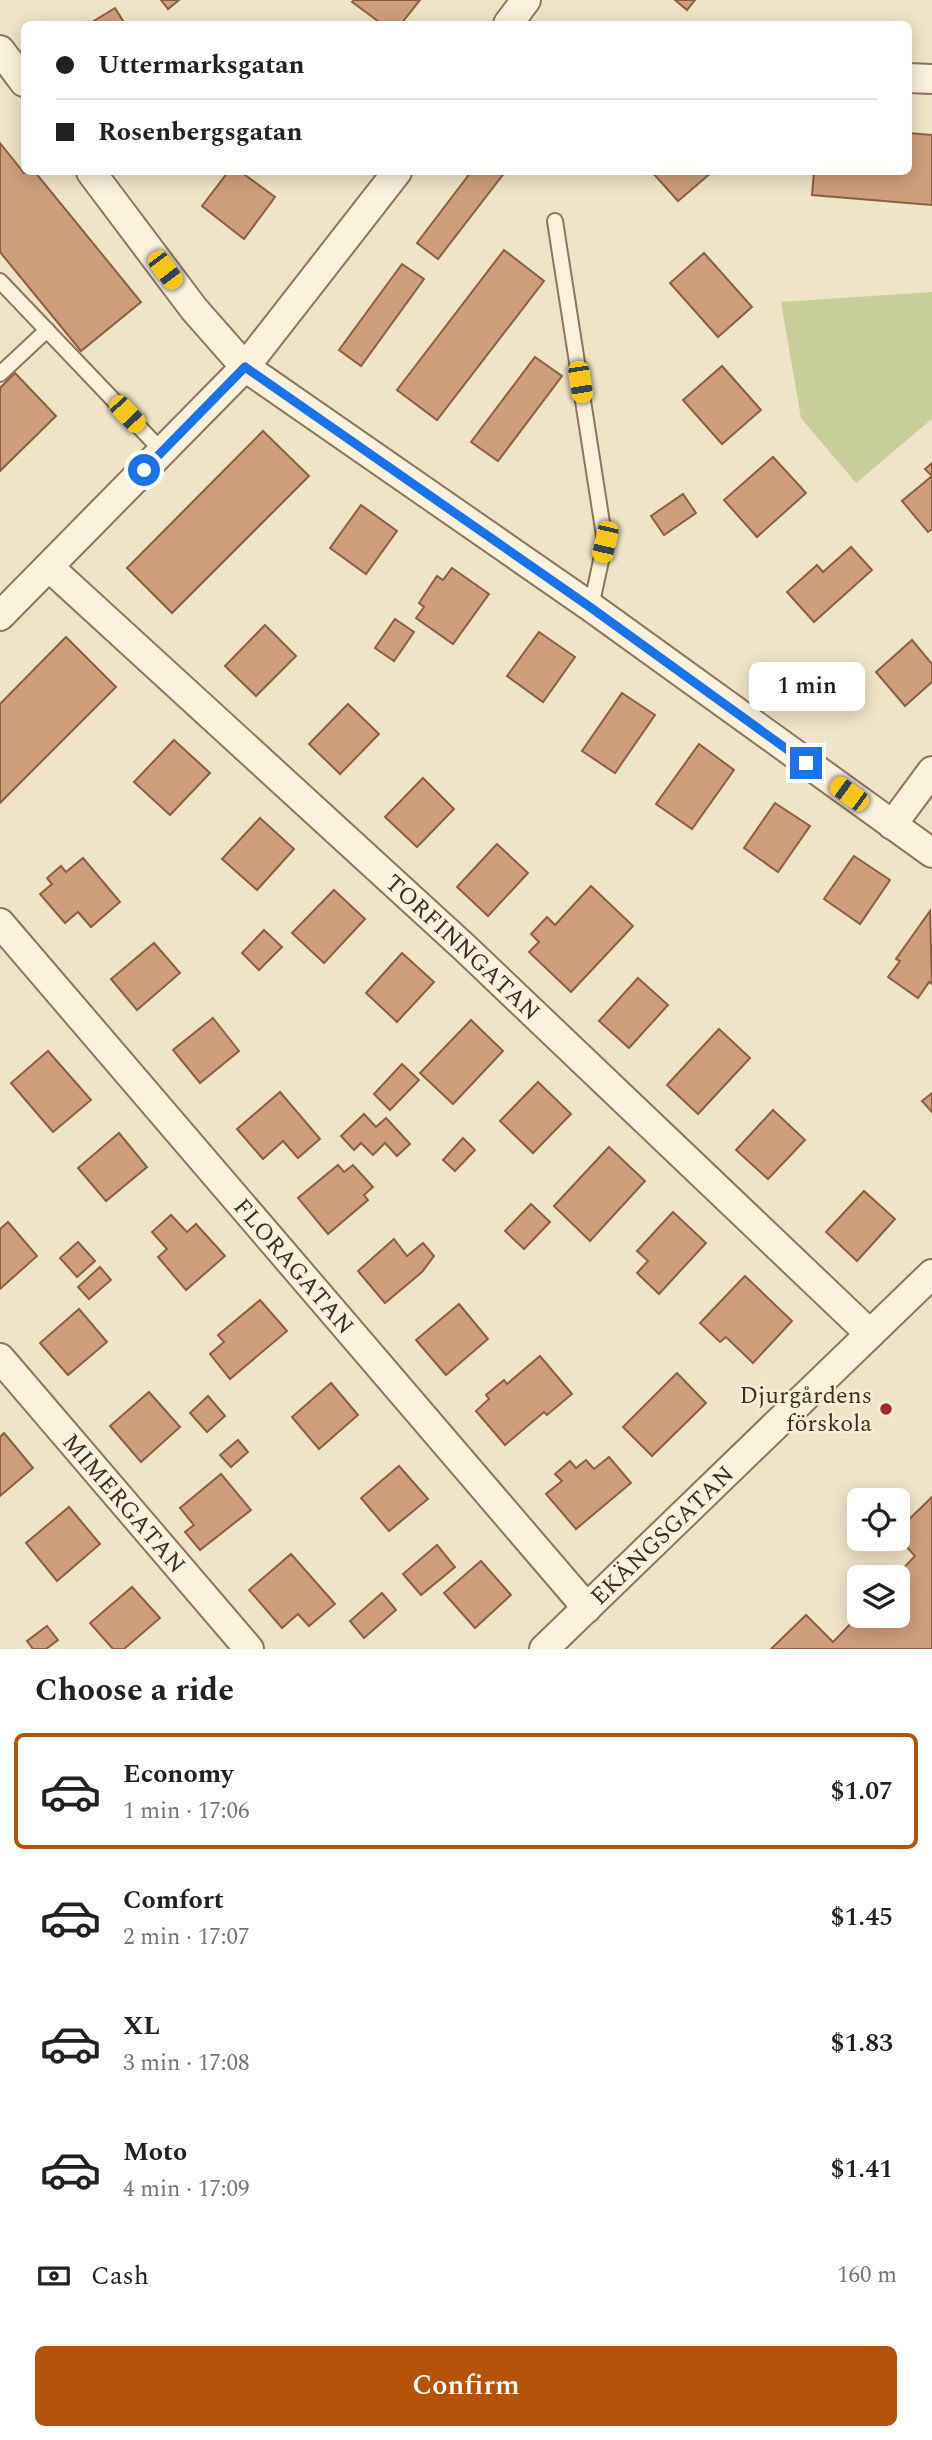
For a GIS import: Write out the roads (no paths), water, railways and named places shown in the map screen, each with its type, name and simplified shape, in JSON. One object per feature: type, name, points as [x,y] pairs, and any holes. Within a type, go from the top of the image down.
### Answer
[{"type":"street","points":[[510,21],[526,0]]},
{"type":"street","points":[[0,50],[21,78]]},
{"type":"street","points":[[912,78],[932,79]]},
{"type":"street","points":[[93,175],[194,309],[245,367],[590,607],[932,853]]},
{"type":"street","points":[[0,615],[245,367],[395,175]]},
{"type":"street","name":"TORFINNGATAN","points":[[49,567],[465,948],[870,1334]]},
{"type":"street","points":[[892,825],[932,771]]},
{"type":"street","name":"FLORAGATAN","points":[[0,923],[587,1608]]},
{"type":"street","name":"EKÄNGSGATAN","points":[[544,1649],[932,1274]]},
{"type":"street","name":"MIMERGATAN","points":[[0,1358],[249,1649]]},
{"type":"lane","points":[[555,221],[605,542],[590,607]]},
{"type":"lane","points":[[0,281],[162,451]]},
{"type":"lane","points":[[0,374],[47,330]]},
{"type":"place","name":"Djurgårdens förskola","points":[[886,1409]]}]
